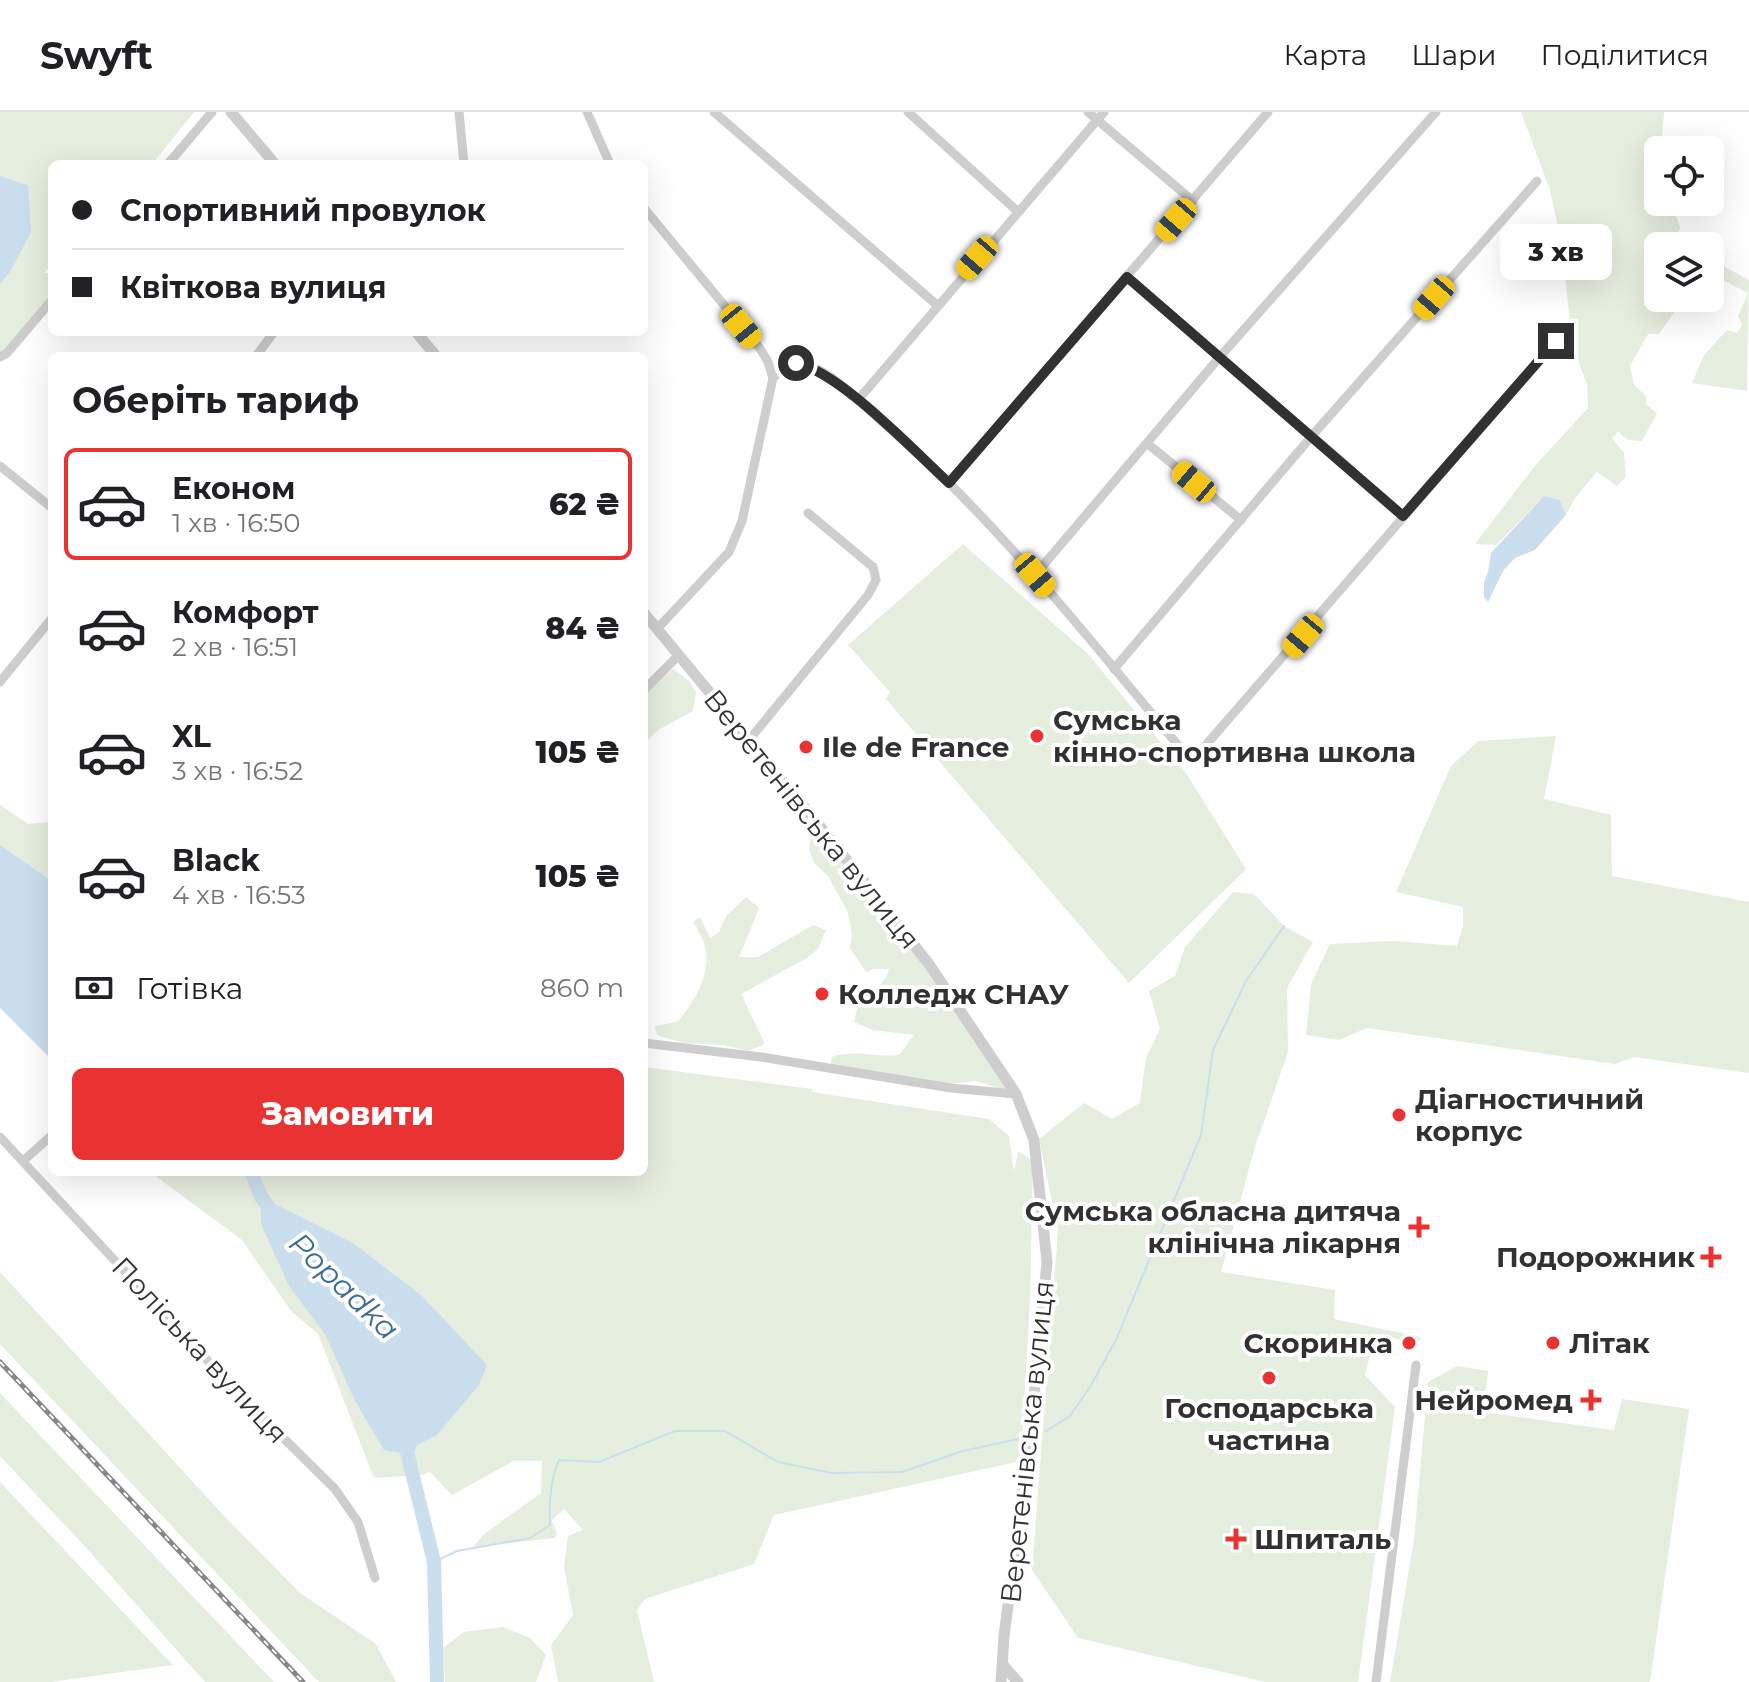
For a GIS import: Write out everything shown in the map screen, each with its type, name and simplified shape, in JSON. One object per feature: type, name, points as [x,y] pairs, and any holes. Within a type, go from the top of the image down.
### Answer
[{"type":"street","points":[[171,160],[212,112]]},
{"type":"street","points":[[231,112],[272,160]]},
{"type":"street","points":[[459,112],[464,160]]},
{"type":"street","points":[[587,112],[608,160]]},
{"type":"street","points":[[714,112],[937,305]]},
{"type":"street","points":[[908,112],[1017,211]]},
{"type":"street","points":[[1088,112],[1101,116],[1193,201]]},
{"type":"street","points":[[949,483],[1268,112]]},
{"type":"street","points":[[1035,575],[1218,359],[1436,112]]},
{"type":"street","points":[[858,400],[1101,116]]},
{"type":"street","points":[[1114,669],[1310,438],[1537,181]]},
{"type":"street","points":[[648,213],[761,350],[773,378],[742,521],[729,552],[657,629]]},
{"type":"street","points":[[1127,277],[1218,359],[1403,516]]},
{"type":"street","points":[[0,357],[7,353],[48,305]]},
{"type":"street","points":[[419,336],[433,352]]},
{"type":"street","points":[[773,378],[785,367],[796,363],[811,366],[858,400],[949,483],[1035,575],[1187,756],[1199,753],[1283,660],[1403,516],[1556,341]]},
{"type":"street","points":[[1148,444],[1241,520]]},
{"type":"street","points":[[0,466],[48,505]]},
{"type":"street","points":[[749,740],[868,595],[876,580],[873,567],[808,513]]},
{"type":"street","name":"Веретенівська вулиця","points":[[648,618],[929,964],[1016,1094],[1034,1140],[1047,1262],[1001,1682]]},
{"type":"street","points":[[0,682],[48,623]]},
{"type":"street","points":[[648,686],[678,656]]},
{"type":"street","points":[[648,1043],[761,1057],[951,1088],[1016,1094]]},
{"type":"street","name":"Поліська вулиця","points":[[0,1137],[236,1391],[335,1489],[358,1522],[375,1578]]},
{"type":"street","points":[[23,1161],[48,1139]]},
{"type":"street","points":[[1376,1682],[1416,1365]]},
{"type":"street","points":[[1003,1665],[1018,1682]]},
{"type":"green space","points":[[0,112],[194,112],[155,160],[48,160],[48,268],[44,273],[48,273],[48,303],[0,358],[0,284],[9,274],[28,185],[0,176]]},
{"type":"green space","points":[[1521,112],[1664,112],[1662,136],[1644,136],[1644,216],[1676,216],[1680,227],[1679,232],[1644,232],[1644,312],[1674,312],[1659,334],[1648,334],[1630,366],[1634,385],[1646,396],[1646,404],[1657,413],[1642,441],[1628,440],[1618,432],[1612,438],[1624,453],[1626,477],[1617,486],[1597,472],[1575,498],[1566,515],[1560,500],[1544,496],[1496,545],[1475,544],[1534,467],[1588,408],[1587,384],[1573,347],[1561,240],[1550,190]]},
{"type":"green space","points":[[1724,267],[1749,280],[1747,391],[1692,383],[1704,355],[1727,330],[1737,333],[1742,325],[1738,316],[1748,293],[1724,281]]},
{"type":"green space","name":"Сумська кінно-спортивна школа","points":[[963,544],[1088,654],[1186,773],[1246,869],[1129,983],[886,699],[890,692],[848,645]]},
{"type":"green space","points":[[673,669],[689,681],[696,692],[693,711],[660,729],[648,740],[648,691]]},
{"type":"green space","points":[[1556,736],[1544,799],[1611,815],[1612,876],[1749,902],[1749,1073],[1634,1057],[1615,1064],[1367,1028],[1339,1040],[1306,1035],[1311,984],[1330,944],[1395,941],[1457,946],[1463,926],[1463,907],[1396,892],[1451,766],[1478,741]]},
{"type":"green space","points":[[0,805],[28,824],[48,822],[48,878],[0,845]]},
{"type":"green space","points":[[819,834],[942,986],[1011,1092],[976,1081],[950,1084],[830,1065],[832,1057],[840,1055],[899,1055],[914,1035],[873,1030],[854,1022],[861,1002],[882,982],[889,969],[866,972],[850,948],[852,934],[848,913],[828,876],[814,863],[809,849],[811,837]]},
{"type":"green space","points":[[1233,892],[1254,894],[1284,926],[1313,942],[1287,988],[1288,1052],[1255,1147],[1221,1272],[1335,1290],[1334,1319],[1421,1337],[1418,1343],[1375,1335],[1365,1375],[1395,1407],[1358,1682],[1265,1682],[1078,1638],[1032,1570],[1058,1230],[1039,1139],[1084,1103],[1112,1119],[1140,1103],[1146,1058],[1160,1029],[1149,991],[1175,976],[1185,947]]},
{"type":"green space","points":[[746,897],[759,908],[739,957],[758,957],[813,925],[826,930],[818,949],[807,958],[741,994],[765,1044],[748,1051],[724,1045],[683,1043],[657,1035],[655,1026],[677,1022],[694,999],[702,981],[706,952],[693,922],[700,917],[710,938],[719,932],[726,916]]},
{"type":"green space","points":[[648,1068],[812,1089],[812,1092],[989,1119],[1009,1136],[1014,1172],[1018,1151],[1033,1161],[1030,1301],[1021,1461],[774,1515],[754,1564],[645,1599],[637,1610],[654,1682],[558,1682],[551,1645],[573,1615],[564,1567],[568,1536],[583,1530],[564,1509],[552,1520],[557,1534],[555,1538],[473,1547],[484,1534],[541,1493],[542,1461],[513,1461],[452,1495],[430,1472],[374,1478],[318,1334],[291,1311],[242,1240],[155,1176],[648,1176]]},
{"type":"green space","points":[[0,1272],[228,1520],[300,1593],[376,1644],[396,1682],[319,1682],[0,1344]]},
{"type":"green space","points":[[1457,1366],[1488,1371],[1483,1412],[1614,1430],[1622,1399],[1689,1409],[1650,1682],[1390,1682],[1414,1540],[1428,1382]]},
{"type":"green space","points":[[0,1393],[274,1682],[205,1682],[0,1456]]},
{"type":"green space","points":[[0,1482],[173,1665],[50,1682],[0,1682]]},
{"type":"green space","points":[[503,1627],[530,1638],[546,1655],[536,1682],[445,1682],[443,1648],[464,1632]]},
{"type":"water","points":[[0,176],[28,185],[31,232],[9,274],[0,284]]},
{"type":"water","points":[[1544,496],[1560,500],[1566,515],[1535,550],[1515,558],[1503,571],[1488,602],[1484,597],[1484,582],[1491,553]]},
{"type":"water","points":[[0,845],[48,878],[48,1056],[0,1008]]},
{"type":"water","points":[[261,1197],[353,1243],[422,1296],[487,1365],[479,1385],[437,1435],[401,1453],[384,1450],[355,1401],[325,1334],[289,1286],[261,1224]]},
{"type":"waterway","points":[[1046,1431],[1070,1416],[1116,1340],[1201,1135],[1213,1050],[1246,981],[1284,926]]},
{"type":"waterway","name":"Popadka","points":[[253,1176],[261,1197],[271,1210]]},
{"type":"waterway","points":[[434,1562],[457,1551],[530,1538],[550,1525],[551,1492],[559,1460],[599,1462],[675,1431],[725,1431],[778,1462],[831,1473],[902,1472],[963,1451],[1018,1439]]},
{"type":"waterway","name":"Popadka","points":[[414,1432],[407,1452],[434,1562],[437,1682]]},
{"type":"railway","points":[[0,1362],[303,1682]]},
{"type":"place","name":"Сумська кінно-спортивна школа","points":[[1037,736]]},
{"type":"place","name":"Ile de France","points":[[806,747]]},
{"type":"place","name":"Колледж СНАУ","points":[[822,994]]},
{"type":"place","name":"Діагностичний корпус","points":[[1399,1115]]},
{"type":"place","name":"Сумська обласна дитяча клінічна лікарня","points":[[1419,1227]]},
{"type":"place","name":"Подорожник","points":[[1711,1257]]},
{"type":"place","name":"Скоринка","points":[[1409,1343]]},
{"type":"place","name":"Літак","points":[[1553,1343]]},
{"type":"place","name":"Господарська частина","points":[[1269,1378]]},
{"type":"place","name":"Нейромед","points":[[1591,1400]]},
{"type":"place","name":"Шпиталь","points":[[1236,1539]]},
{"type":"route","points":[[796,363],[811,366],[841,386],[949,483],[1127,277],[1218,359],[1403,516],[1556,341]]}]
